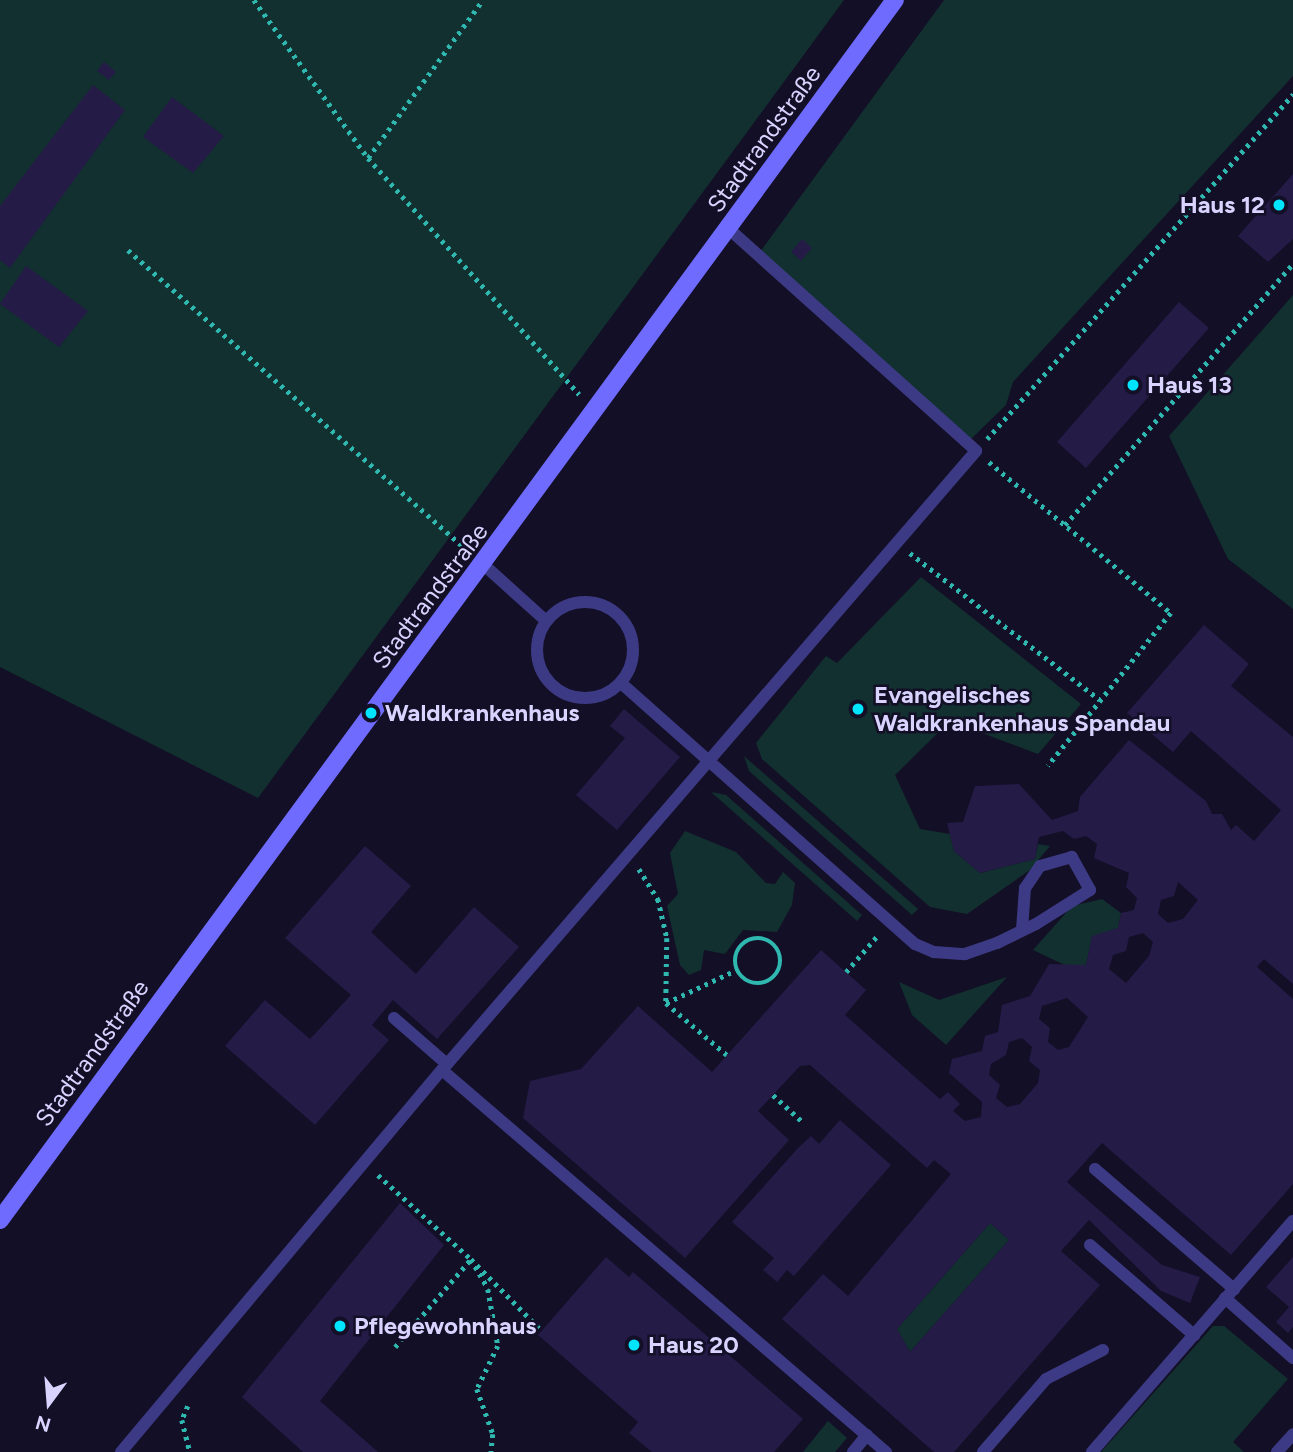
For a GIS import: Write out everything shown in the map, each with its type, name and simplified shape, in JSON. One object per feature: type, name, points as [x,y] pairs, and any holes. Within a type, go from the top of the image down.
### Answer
[{"type":"street","name":"Stadtrandstraße","points":[[0,1220],[597,412],[895,0]]},
{"type":"lane","points":[[121,1452],[363,1161],[976,451],[729,229]]},
{"type":"lane","points":[[484,565],[545,620]]},
{"type":"lane","points":[[583,601],[613,610],[625,622],[634,653],[621,683],[594,697],[563,693],[550,684],[537,656],[545,620],[583,601]]},
{"type":"lane","points":[[621,683],[711,759],[890,920],[934,952],[965,954],[1021,930],[1090,890],[1072,857],[1040,866],[1025,888],[1021,930]]},
{"type":"lane","points":[[394,1018],[445,1067],[886,1452]]},
{"type":"lane","points":[[1095,1169],[1293,1357]]},
{"type":"lane","points":[[1092,1452],[1293,1221]]},
{"type":"lane","points":[[1090,1245],[1194,1335]]},
{"type":"lane","points":[[984,1452],[1046,1379],[1103,1349]]},
{"type":"lane","points":[[1277,1452],[1293,1433]]},
{"type":"lane","points":[[853,1452],[867,1435]]},
{"type":"path","points":[[254,0],[368,158],[597,412]]},
{"type":"path","points":[[368,158],[483,0]]},
{"type":"path","points":[[1048,766],[1171,613],[976,451],[1293,94]]},
{"type":"path","points":[[128,250],[484,565]]},
{"type":"path","points":[[1065,525],[1293,264]]},
{"type":"path","points":[[897,543],[1100,700]]},
{"type":"path","points":[[629,854],[658,898],[667,938],[666,1003]]},
{"type":"path","points":[[846,972],[890,920]]},
{"type":"path","points":[[752,938],[770,941],[781,956],[778,974],[763,984],[745,981],[736,970],[738,948],[752,938]]},
{"type":"path","points":[[666,1003],[736,970]]},
{"type":"path","points":[[666,1003],[727,1055]]},
{"type":"path","points":[[773,1096],[804,1123]]},
{"type":"path","points":[[363,1161],[471,1259],[539,1328]]},
{"type":"path","points":[[395,1347],[471,1259]]},
{"type":"path","points":[[471,1259],[488,1289],[498,1346],[477,1389],[494,1434],[491,1452]]},
{"type":"path","points":[[190,1452],[182,1419],[193,1392]]},
{"type":"green space","points":[[0,0],[844,0],[258,798],[0,667]]},
{"type":"green space","points":[[944,0],[1293,0],[1293,76],[1013,382],[1006,405],[971,439],[760,252]]},
{"type":"green space","points":[[1293,295],[1293,609],[1228,559],[1169,436]]},
{"type":"green space","points":[[921,577],[1081,704],[1038,754],[950,721],[895,775],[920,829],[950,834],[954,851],[980,873],[1035,859],[1038,844],[1050,846],[1030,870],[967,914],[930,907],[762,759],[756,743],[826,656],[837,663]]},
{"type":"green space","points":[[744,756],[918,909],[912,915],[749,771]]},
{"type":"green space","points":[[711,792],[726,795],[862,915],[857,921]]},
{"type":"green space","points":[[685,831],[736,852],[766,883],[775,884],[783,872],[795,883],[792,905],[777,932],[743,930],[725,954],[704,950],[701,970],[689,975],[680,965],[667,906],[678,894],[670,853]]},
{"type":"green space","points":[[1102,899],[1121,913],[1118,928],[1092,937],[1086,965],[1073,969],[1033,950],[1072,906]]},
{"type":"green space","points":[[1007,977],[946,1045],[912,1015],[899,982],[939,1000]]},
{"type":"green space","points":[[990,1223],[1009,1240],[910,1352],[897,1329]]},
{"type":"green space","points":[[1213,1326],[1224,1326],[1288,1379],[1233,1442],[1244,1452],[1101,1452]]},
{"type":"green space","points":[[828,1421],[847,1438],[835,1452],[803,1452]]},
{"type":"building","points":[[104,62],[116,72],[109,80],[97,71]]},
{"type":"building","points":[[93,85],[125,110],[10,268],[0,260],[0,206]]},
{"type":"building","points":[[172,97],[224,136],[193,173],[143,137]]},
{"type":"building","name":"Haus 12","points":[[1293,174],[1293,239],[1268,262],[1238,236]]},
{"type":"building","points":[[802,239],[812,248],[801,261],[791,252]]},
{"type":"building","points":[[26,266],[88,311],[59,347],[0,304]]},
{"type":"building","name":"Haus 13","points":[[1179,302],[1209,328],[1086,468],[1057,442]]},
{"type":"building","points":[[1204,625],[1249,664],[1231,686],[1293,737],[1293,984],[1264,959],[1257,967],[1293,999],[1293,1184],[1231,1255],[1102,1143],[1067,1182],[1162,1265],[1200,1277],[1190,1303],[1161,1291],[1089,1220],[1061,1251],[1100,1285],[954,1452],[934,1452],[782,1319],[823,1274],[848,1296],[951,1174],[934,1160],[927,1168],[810,1065],[800,1066],[758,1111],[789,1140],[685,1258],[523,1118],[530,1081],[581,1069],[638,1006],[712,1072],[821,950],[866,990],[845,1015],[940,1099],[948,1092],[960,1104],[953,1111],[965,1121],[981,1117],[982,1102],[949,1073],[952,1059],[982,1051],[985,1036],[998,1032],[1002,1005],[1030,996],[1049,964],[1086,965],[1092,936],[1118,928],[1121,913],[1134,910],[1137,898],[1126,887],[1129,873],[1094,858],[1097,844],[1086,836],[1074,839],[1063,831],[1039,837],[1035,859],[980,873],[954,851],[947,823],[963,822],[975,786],[1019,784],[1052,820],[1078,811],[1080,797],[1129,740],[1206,801],[1212,814],[1222,814],[1231,830],[1236,825],[1254,841],[1281,810],[1191,731],[1173,752],[1127,713]],"holes":[[[1178,882],[1198,900],[1183,919],[1168,923],[1158,914],[1161,900],[1174,896]],[[1143,933],[1153,942],[1149,956],[1126,983],[1109,969],[1113,955],[1126,951],[1129,937]],[[1067,998],[1088,1017],[1069,1047],[1058,1050],[1048,1042],[1050,1028],[1039,1019],[1042,1006]],[[1022,1038],[1032,1047],[1029,1061],[1040,1070],[1038,1083],[1020,1104],[1007,1107],[996,1098],[1000,1085],[989,1075],[991,1064],[1006,1055],[1009,1042]],[[990,1223],[1009,1240],[910,1352],[897,1329]]]},
{"type":"building","points":[[624,709],[680,757],[617,830],[576,795],[625,738],[610,726]]},
{"type":"building","points":[[365,846],[411,886],[371,932],[416,974],[474,907],[519,947],[437,1039],[393,1000],[372,1025],[389,1040],[315,1125],[225,1046],[265,1000],[310,1039],[351,995],[285,938]]},
{"type":"building","points":[[840,1120],[891,1165],[794,1276],[787,1270],[777,1282],[763,1270],[774,1258],[732,1222],[798,1148],[811,1136],[819,1144]]},
{"type":"building","name":"Pflegewohnhaus","points":[[400,1203],[444,1245],[320,1401],[378,1452],[303,1452],[242,1397]]},
{"type":"building","name":"Haus 20","points":[[606,1257],[629,1277],[633,1272],[803,1419],[774,1452],[652,1452],[629,1433],[638,1422],[538,1335]]},
{"type":"building","points":[[1293,1257],[1293,1327],[1288,1333],[1276,1322],[1289,1307],[1266,1287]]},
{"type":"place","name":"Haus 12","points":[[1279,205]]},
{"type":"place","name":"Haus 13","points":[[1133,385]]},
{"type":"place","name":"Evangelisches Waldkrankenhaus Spandau","points":[[858,709]]},
{"type":"place","name":"Waldkrankenhaus","points":[[371,713]]},
{"type":"place","name":"Pflegewohnhaus","points":[[340,1326]]},
{"type":"place","name":"Haus 20","points":[[634,1345]]}]
